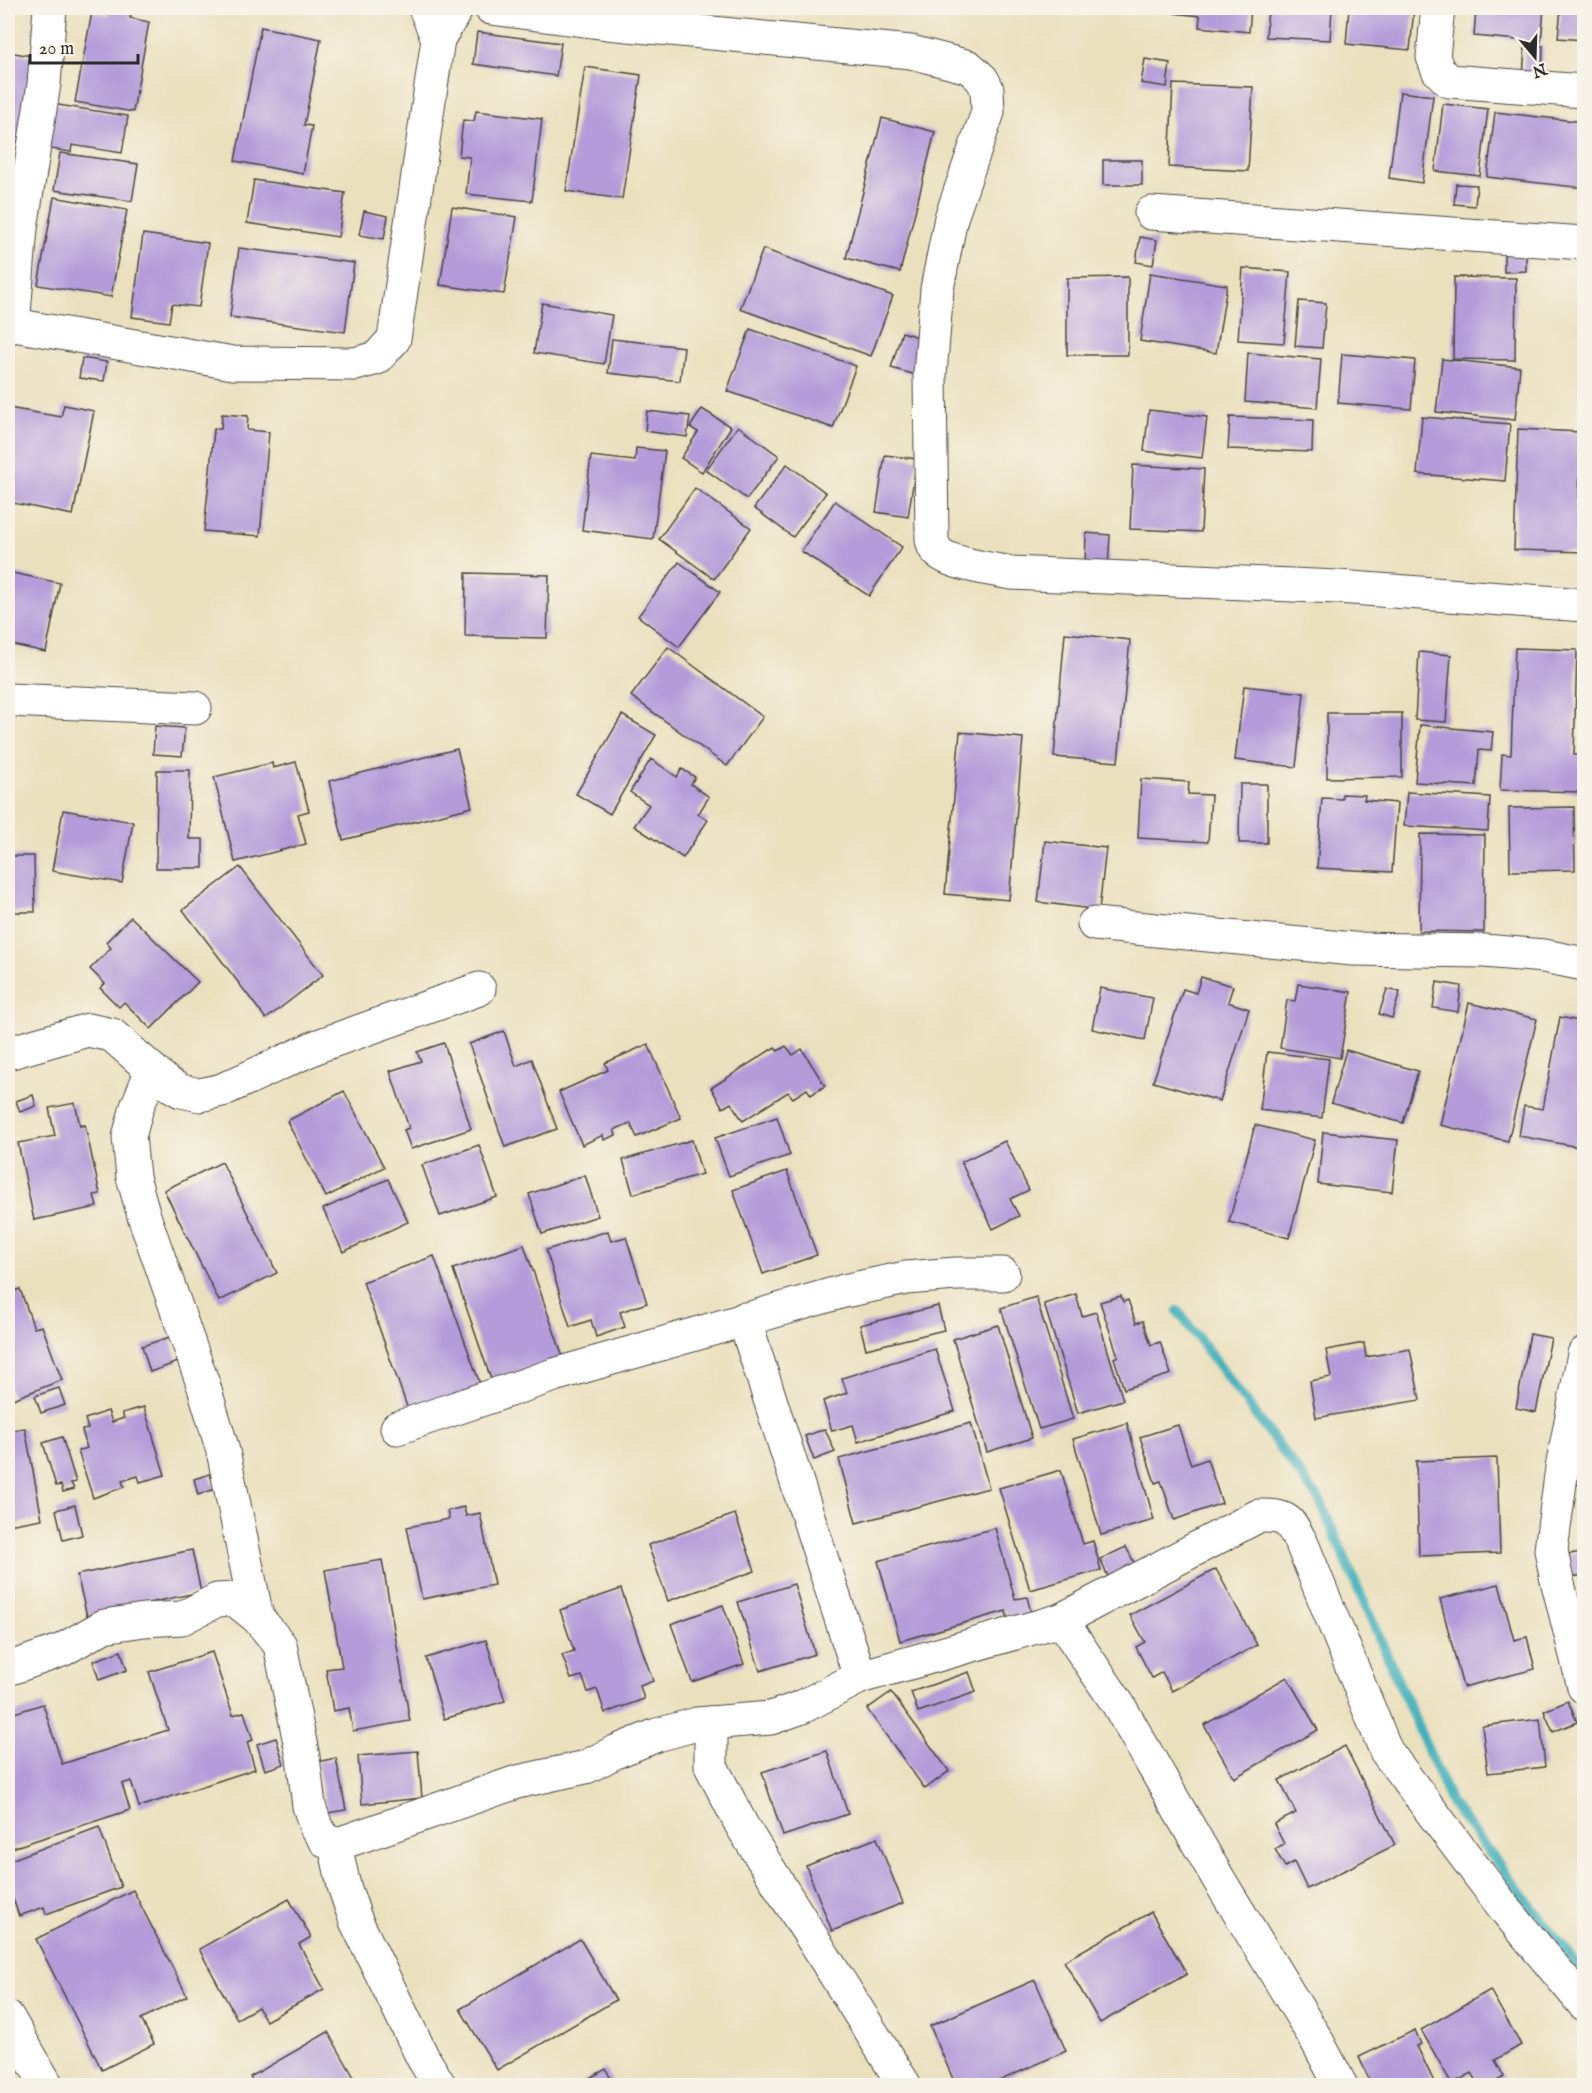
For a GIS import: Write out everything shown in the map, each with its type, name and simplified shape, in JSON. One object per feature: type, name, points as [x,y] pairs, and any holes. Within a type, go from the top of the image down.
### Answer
[{"type":"street","points":[[50,8],[44,84],[21,228],[10,325],[233,363],[355,363],[377,358],[394,339],[438,39],[457,8]]},
{"type":"street","points":[[425,8],[438,39]]},
{"type":"street","points":[[491,8],[607,23],[911,52],[969,67],[982,79],[987,89],[988,112],[951,218],[937,289],[930,374],[932,538],[934,548],[939,553],[962,563],[1011,573],[1338,587],[1584,605]]},
{"type":"street","points":[[1438,8],[1433,57],[1438,70],[1449,81],[1584,91]]},
{"type":"street","points":[[1151,213],[1584,243]]},
{"type":"street","points":[[8,700],[195,708]]},
{"type":"street","points":[[1094,924],[1353,949],[1484,951],[1544,956],[1584,964]]},
{"type":"street","points":[[8,1053],[88,1030],[112,1035],[167,1083],[182,1091],[200,1095],[222,1090],[318,1046],[479,988]]},
{"type":"street","points":[[152,1070],[137,1107],[129,1137],[133,1177],[144,1216],[224,1451],[257,1617]]},
{"type":"street","points":[[397,1428],[554,1375],[844,1291],[906,1278],[957,1274],[1003,1274]]},
{"type":"street","points":[[744,1319],[860,1677]]},
{"type":"street","points":[[1584,1354],[1562,1468],[1551,1550],[1584,1687]]},
{"type":"street","points":[[8,1669],[62,1650],[104,1626],[144,1620],[182,1618],[218,1600],[234,1599],[257,1617],[280,1645],[303,1757],[309,1806],[316,1827],[325,1840],[335,1845],[517,1782],[586,1767],[657,1735],[711,1723],[771,1718],[802,1707],[860,1677],[1060,1620],[1258,1516],[1278,1515],[1290,1523],[1302,1544],[1386,1751],[1505,1909],[1584,2004]]},
{"type":"street","points":[[1060,1620],[1118,1704],[1341,2085]]},
{"type":"street","points":[[711,1723],[711,1766],[742,1826],[905,2085]]},
{"type":"street","points":[[335,1845],[344,1886],[356,1921],[423,2058],[440,2085]]},
{"type":"street","points":[[8,2018],[47,2085]]},
{"type":"building","points":[[111,8],[132,10],[130,18],[149,22],[133,112],[75,102],[92,12],[109,15]]},
{"type":"building","points":[[1174,8],[1251,8],[1249,32],[1199,27],[1200,16],[1174,13]]},
{"type":"building","points":[[1268,8],[1332,8],[1330,40],[1266,37]]},
{"type":"building","points":[[1349,8],[1414,8],[1410,50],[1346,44]]},
{"type":"building","points":[[1476,8],[1544,8],[1541,42],[1474,36]]},
{"type":"building","points":[[1561,8],[1584,8],[1584,40],[1558,38]]},
{"type":"building","points":[[261,27],[321,39],[304,125],[312,126],[303,174],[235,161]]},
{"type":"building","points":[[477,32],[561,43],[556,76],[473,64]]},
{"type":"building","points":[[1525,45],[1543,46],[1542,77],[1523,77]]},
{"type":"building","points":[[9,52],[37,57],[22,142],[8,139]]},
{"type":"building","points":[[1145,59],[1170,63],[1167,87],[1141,83]]},
{"type":"building","points":[[585,67],[641,75],[622,199],[566,191]]},
{"type":"building","points":[[1173,84],[1253,87],[1248,171],[1169,167]]},
{"type":"building","points":[[1400,92],[1433,96],[1422,183],[1389,178]]},
{"type":"building","points":[[52,104],[128,116],[122,153],[72,145],[71,152],[45,148]]},
{"type":"building","points":[[1443,104],[1488,109],[1480,176],[1435,171]]},
{"type":"building","points":[[476,111],[542,119],[532,201],[466,194],[470,157],[459,156],[463,120],[474,121]]},
{"type":"building","points":[[1495,112],[1584,122],[1584,188],[1487,177]]},
{"type":"building","points":[[882,118],[935,132],[900,272],[846,258]]},
{"type":"building","points":[[60,153],[138,164],[132,201],[54,190]]},
{"type":"building","points":[[1103,160],[1142,160],[1142,185],[1103,185]]},
{"type":"building","points":[[254,180],[345,193],[338,237],[247,223]]},
{"type":"building","points":[[1456,184],[1477,185],[1475,206],[1454,204]]},
{"type":"building","points":[[54,197],[127,210],[111,297],[38,285]]},
{"type":"building","points":[[452,207],[517,217],[504,294],[440,285]]},
{"type":"building","points":[[364,211],[388,216],[384,239],[359,235]]},
{"type":"building","points":[[143,234],[208,243],[199,307],[172,304],[169,322],[132,317]]},
{"type":"building","points":[[1140,237],[1157,240],[1153,265],[1136,262]]},
{"type":"building","points":[[1526,245],[1526,271],[1504,272],[1504,246]]},
{"type":"building","points":[[239,248],[354,263],[345,332],[230,317]]},
{"type":"building","points":[[763,249],[893,296],[871,356],[740,309]]},
{"type":"building","points":[[1243,268],[1290,272],[1284,343],[1238,340]]},
{"type":"building","points":[[1150,273],[1227,285],[1216,353],[1140,341]]},
{"type":"building","points":[[1128,277],[1128,355],[1067,355],[1067,278]]},
{"type":"building","points":[[1454,277],[1516,278],[1515,360],[1453,359]]},
{"type":"building","points":[[1299,301],[1326,303],[1322,348],[1295,346]]},
{"type":"building","points":[[542,303],[612,315],[604,364],[534,353]]},
{"type":"building","points":[[750,329],[856,366],[833,428],[727,391]]},
{"type":"building","points":[[902,332],[927,340],[916,375],[891,368]]},
{"type":"building","points":[[612,339],[684,347],[680,381],[608,373]]},
{"type":"building","points":[[1248,353],[1321,359],[1317,408],[1245,402]]},
{"type":"building","points":[[1342,354],[1415,360],[1411,409],[1338,403]]},
{"type":"building","points":[[82,358],[107,362],[104,381],[79,378]]},
{"type":"building","points":[[1442,359],[1520,367],[1515,420],[1436,412]]},
{"type":"building","points":[[64,405],[94,411],[73,515],[8,502],[10,462],[8,461],[8,408],[61,417]]},
{"type":"building","points":[[702,409],[731,427],[702,472],[681,458],[698,432],[690,427]]},
{"type":"building","points":[[1149,410],[1207,417],[1202,458],[1144,451]]},
{"type":"building","points":[[647,411],[690,416],[687,437],[645,431]]},
{"type":"building","points":[[222,414],[248,416],[247,430],[269,432],[260,536],[204,531],[214,429],[221,429]]},
{"type":"building","points":[[1230,417],[1313,420],[1312,452],[1228,449]]},
{"type":"building","points":[[1422,417],[1510,424],[1505,481],[1417,474]]},
{"type":"building","points":[[738,426],[779,456],[747,499],[706,470]]},
{"type":"building","points":[[1518,429],[1581,432],[1578,525],[1584,526],[1584,552],[1514,550]]},
{"type":"building","points":[[636,448],[665,451],[653,539],[582,530],[591,456],[635,461]]},
{"type":"building","points":[[885,455],[917,459],[908,517],[876,512]]},
{"type":"building","points":[[787,464],[826,493],[793,537],[754,508]]},
{"type":"building","points":[[1133,465],[1204,469],[1201,532],[1130,529]]},
{"type":"building","points":[[695,488],[751,528],[714,579],[659,539]]},
{"type":"building","points":[[835,501],[902,547],[869,596],[801,551]]},
{"type":"building","points":[[1086,533],[1110,535],[1108,568],[1085,567]]},
{"type":"building","points":[[679,562],[720,592],[679,647],[638,616]]},
{"type":"building","points":[[8,572],[60,583],[46,652],[8,644]]},
{"type":"building","points":[[466,573],[549,575],[547,638],[465,636]]},
{"type":"building","points":[[1065,633],[1130,640],[1118,762],[1054,757]]},
{"type":"building","points":[[668,647],[763,717],[727,766],[631,696]]},
{"type":"building","points":[[1515,648],[1577,650],[1574,755],[1584,755],[1584,792],[1500,790],[1502,754],[1511,755]]},
{"type":"building","points":[[1419,652],[1451,655],[1446,722],[1415,720]]},
{"type":"building","points":[[1244,686],[1304,693],[1296,767],[1235,760]]},
{"type":"building","points":[[1327,713],[1402,713],[1402,777],[1327,778]]},
{"type":"building","points":[[622,715],[656,735],[610,814],[576,794]]},
{"type":"building","points":[[1420,725],[1493,732],[1491,751],[1479,750],[1476,786],[1415,782]]},
{"type":"building","points":[[155,726],[185,728],[182,756],[153,754]]},
{"type":"building","points":[[960,732],[1023,738],[1009,900],[945,894]]},
{"type":"building","points":[[457,749],[472,807],[343,840],[329,781]]},
{"type":"building","points":[[651,759],[677,777],[682,769],[695,777],[691,784],[709,797],[698,814],[708,820],[683,858],[634,826],[649,805],[630,792]]},
{"type":"building","points":[[296,762],[309,811],[298,814],[306,844],[235,862],[214,777],[272,763],[273,768]]},
{"type":"building","points":[[157,770],[190,770],[189,839],[203,839],[203,868],[156,868]]},
{"type":"building","points":[[1141,779],[1189,782],[1188,794],[1211,795],[1208,842],[1138,838]]},
{"type":"building","points":[[1240,784],[1267,784],[1267,843],[1239,843]]},
{"type":"building","points":[[1407,792],[1490,797],[1488,831],[1404,826]]},
{"type":"building","points":[[1342,794],[1365,795],[1364,800],[1397,803],[1392,872],[1317,868],[1322,798],[1342,799]]},
{"type":"building","points":[[1574,807],[1575,870],[1510,871],[1509,808]]},
{"type":"building","points":[[63,810],[133,822],[122,883],[52,871]]},
{"type":"building","points":[[1420,834],[1485,835],[1484,932],[1419,931]]},
{"type":"building","points":[[1045,841],[1106,848],[1099,910],[1038,902]]},
{"type":"building","points":[[8,856],[34,856],[35,912],[8,912]]},
{"type":"building","points":[[240,867],[323,975],[266,1019],[183,910]]},
{"type":"building","points":[[131,917],[198,982],[151,1029],[124,1002],[119,1007],[100,988],[105,984],[90,969],[111,948],[106,942]]},
{"type":"building","points":[[1201,977],[1233,986],[1228,1002],[1249,1009],[1220,1101],[1153,1082],[1183,989],[1196,993]]},
{"type":"building","points":[[1437,982],[1461,986],[1458,1012],[1433,1008]]},
{"type":"building","points":[[1298,984],[1351,992],[1340,1058],[1280,1048],[1287,1000],[1295,1001]]},
{"type":"building","points":[[1100,988],[1153,998],[1145,1040],[1092,1029]]},
{"type":"building","points":[[1387,989],[1400,992],[1392,1018],[1379,1014]]},
{"type":"building","points":[[1469,1003],[1537,1019],[1508,1141],[1440,1125]]},
{"type":"building","points":[[1560,1017],[1584,1022],[1584,1148],[1519,1136],[1524,1106],[1543,1109]]},
{"type":"building","points":[[504,1031],[516,1066],[532,1059],[557,1129],[505,1147],[469,1044]]},
{"type":"building","points":[[444,1043],[471,1129],[411,1149],[404,1130],[409,1128],[390,1071],[421,1061],[417,1052]]},
{"type":"building","points":[[648,1044],[681,1118],[637,1137],[630,1123],[614,1130],[616,1135],[604,1140],[603,1135],[582,1145],[559,1092],[608,1070],[605,1063]]},
{"type":"building","points":[[786,1046],[793,1055],[802,1049],[825,1086],[811,1095],[807,1089],[793,1098],[788,1092],[743,1121],[731,1103],[723,1108],[711,1088],[775,1047],[778,1051]]},
{"type":"building","points":[[1346,1050],[1418,1071],[1403,1123],[1331,1103]]},
{"type":"building","points":[[1267,1052],[1329,1059],[1322,1118],[1260,1110]]},
{"type":"building","points":[[344,1091],[384,1167],[326,1197],[287,1121]]},
{"type":"building","points":[[33,1095],[36,1106],[20,1112],[16,1101]]},
{"type":"building","points":[[75,1103],[80,1126],[85,1125],[100,1194],[94,1195],[97,1207],[34,1220],[18,1143],[55,1136],[49,1108]]},
{"type":"building","points":[[777,1117],[790,1155],[729,1176],[715,1138]]},
{"type":"building","points":[[1255,1125],[1315,1140],[1289,1238],[1229,1222]]},
{"type":"building","points":[[1323,1132],[1398,1140],[1392,1192],[1318,1184]]},
{"type":"building","points":[[692,1140],[702,1174],[633,1194],[623,1160]]},
{"type":"building","points":[[1005,1141],[1029,1190],[1010,1199],[1019,1216],[993,1229],[961,1162]]},
{"type":"building","points":[[479,1145],[497,1197],[440,1216],[422,1165]]},
{"type":"building","points":[[222,1162],[277,1273],[219,1301],[164,1190]]},
{"type":"building","points":[[787,1171],[817,1255],[763,1274],[733,1190]]},
{"type":"building","points":[[585,1175],[598,1216],[542,1234],[529,1194]]},
{"type":"building","points":[[388,1179],[408,1222],[343,1252],[323,1209]]},
{"type":"building","points":[[608,1231],[611,1241],[626,1237],[647,1303],[620,1312],[625,1327],[596,1337],[591,1320],[570,1327],[546,1250]]},
{"type":"building","points":[[524,1245],[564,1360],[493,1385],[453,1269]]},
{"type":"building","points":[[434,1256],[483,1392],[411,1418],[363,1282]]},
{"type":"building","points":[[20,1289],[34,1328],[42,1326],[62,1380],[13,1399],[8,1384],[8,1293]]},
{"type":"building","points":[[1076,1294],[1082,1316],[1096,1312],[1123,1400],[1078,1413],[1044,1304]]},
{"type":"building","points":[[1121,1296],[1123,1302],[1128,1300],[1136,1323],[1143,1321],[1151,1345],[1160,1342],[1171,1374],[1124,1389],[1114,1358],[1118,1356],[1100,1302]]},
{"type":"building","points":[[1036,1297],[1073,1419],[1039,1429],[1001,1308]]},
{"type":"building","points":[[938,1306],[944,1330],[866,1349],[860,1325]]},
{"type":"building","points":[[998,1325],[1032,1438],[987,1452],[953,1339]]},
{"type":"building","points":[[1530,1334],[1551,1338],[1536,1412],[1516,1408]]},
{"type":"building","points":[[170,1337],[178,1362],[150,1372],[142,1346]]},
{"type":"building","points":[[1364,1343],[1366,1357],[1410,1349],[1420,1400],[1316,1418],[1310,1381],[1331,1377],[1326,1350]]},
{"type":"building","points":[[935,1349],[955,1411],[858,1442],[853,1425],[832,1431],[823,1401],[847,1393],[842,1378]]},
{"type":"building","points":[[59,1388],[65,1405],[41,1413],[35,1396]]},
{"type":"building","points":[[144,1407],[165,1475],[140,1482],[138,1476],[122,1481],[124,1487],[93,1498],[78,1451],[87,1448],[82,1430],[88,1429],[85,1419],[108,1411],[112,1422],[124,1418],[122,1413]]},
{"type":"building","points":[[971,1423],[989,1488],[856,1523],[839,1459]]},
{"type":"building","points":[[1127,1423],[1154,1520],[1101,1535],[1073,1439]]},
{"type":"building","points":[[1178,1425],[1191,1465],[1207,1459],[1222,1503],[1174,1520],[1161,1481],[1155,1483],[1140,1437]]},
{"type":"building","points":[[25,1428],[42,1519],[8,1525],[8,1431]]},
{"type":"building","points":[[825,1429],[835,1452],[814,1460],[805,1436]]},
{"type":"building","points":[[62,1437],[76,1482],[71,1483],[74,1489],[63,1492],[61,1485],[56,1486],[43,1443]]},
{"type":"building","points":[[1497,1458],[1500,1553],[1419,1556],[1416,1461]]},
{"type":"building","points":[[1576,1458],[1584,1459],[1584,1486],[1571,1483]]},
{"type":"building","points":[[1061,1470],[1083,1544],[1093,1541],[1101,1570],[1030,1590],[999,1488]]},
{"type":"building","points":[[210,1474],[215,1489],[198,1495],[194,1479]]},
{"type":"building","points":[[75,1505],[82,1535],[63,1540],[56,1510]]},
{"type":"building","points":[[464,1507],[466,1516],[480,1513],[494,1585],[422,1599],[407,1527],[449,1519],[447,1511]]},
{"type":"building","points":[[735,1514],[755,1571],[668,1601],[648,1545]]},
{"type":"building","points":[[995,1528],[1015,1599],[1027,1597],[1033,1620],[1009,1626],[1006,1611],[900,1641],[878,1561]]},
{"type":"building","points":[[1126,1547],[1137,1568],[1110,1581],[1100,1559]]},
{"type":"building","points":[[192,1550],[201,1592],[87,1616],[77,1575]]},
{"type":"building","points":[[1584,1552],[1584,1575],[1571,1577],[1568,1554]]},
{"type":"building","points":[[382,1560],[410,1721],[353,1731],[349,1708],[333,1711],[326,1669],[342,1667],[325,1570]]},
{"type":"building","points":[[1216,1569],[1257,1645],[1172,1691],[1162,1672],[1152,1678],[1136,1647],[1145,1642],[1130,1615]]},
{"type":"building","points":[[794,1584],[815,1654],[760,1671],[738,1602]]},
{"type":"building","points":[[1499,1584],[1514,1640],[1527,1637],[1535,1669],[1463,1687],[1440,1599]]},
{"type":"building","points":[[621,1589],[653,1681],[640,1686],[644,1699],[605,1713],[597,1689],[588,1692],[582,1676],[571,1679],[562,1655],[574,1651],[560,1610]]},
{"type":"building","points":[[723,1605],[744,1664],[692,1682],[671,1624]]},
{"type":"building","points":[[486,1640],[505,1701],[444,1719],[426,1658]]},
{"type":"building","points":[[121,1651],[127,1670],[99,1680],[93,1661]]},
{"type":"building","points":[[212,1652],[233,1715],[244,1712],[253,1740],[247,1742],[255,1769],[139,1807],[131,1781],[122,1784],[130,1810],[12,1848],[8,1835],[8,1715],[43,1704],[62,1764],[168,1730],[149,1672]]},
{"type":"building","points":[[969,1672],[976,1692],[918,1712],[911,1692]]},
{"type":"building","points":[[1287,1677],[1318,1730],[1234,1778],[1204,1725]]},
{"type":"building","points":[[891,1692],[949,1771],[925,1789],[867,1709]]},
{"type":"building","points":[[1568,1701],[1577,1722],[1553,1732],[1544,1711]]},
{"type":"building","points":[[1540,1719],[1545,1767],[1488,1773],[1482,1726]]},
{"type":"building","points":[[276,1738],[284,1764],[265,1770],[257,1744]]},
{"type":"building","points":[[1345,1746],[1395,1845],[1307,1889],[1294,1862],[1285,1867],[1275,1849],[1284,1844],[1274,1824],[1296,1813],[1279,1780]]},
{"type":"building","points":[[418,1751],[422,1798],[362,1804],[358,1756]]},
{"type":"building","points":[[827,1751],[848,1814],[783,1836],[762,1772]]},
{"type":"building","points":[[336,1758],[346,1810],[327,1813],[317,1762]]},
{"type":"building","points":[[99,1827],[121,1887],[46,1914],[44,1907],[19,1916],[8,1884],[8,1861]]},
{"type":"building","points":[[877,1838],[903,1903],[832,1931],[806,1866]]},
{"type":"building","points":[[133,1890],[187,1996],[141,2019],[154,2044],[102,2070],[36,1939]]},
{"type":"building","points":[[289,1899],[311,1937],[299,1944],[324,1989],[266,2021],[258,2007],[237,2019],[199,1949]]},
{"type":"building","points":[[1151,1912],[1187,1974],[1100,2023],[1064,1961]]},
{"type":"building","points":[[580,1939],[616,2000],[497,2070],[460,2009]]},
{"type":"building","points":[[1035,1980],[1066,2051],[988,2086],[956,2086],[930,2026]]},
{"type":"building","points":[[1490,1990],[1521,2045],[1495,2060],[1504,2077],[1489,2086],[1480,2086],[1472,2073],[1452,2084],[1421,2030]]},
{"type":"building","points":[[1415,2030],[1421,2044],[1417,2046],[1435,2084],[1372,2086],[1359,2057]]},
{"type":"building","points":[[328,2032],[359,2086],[255,2086],[250,2077]]},
{"type":"building","points":[[606,2069],[614,2086],[575,2086]]},
{"type":"waterway","points":[[1178,1311],[1320,1501],[1451,1803],[1584,1974]]}]
